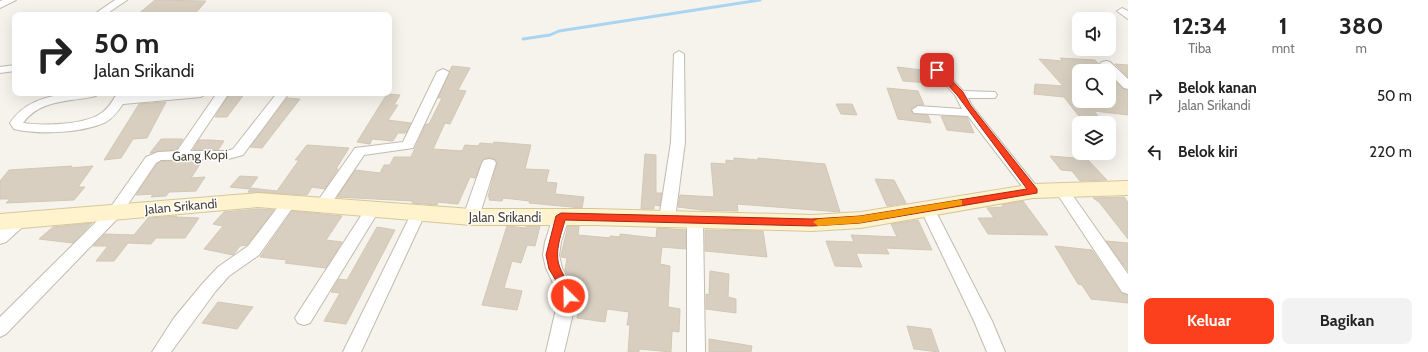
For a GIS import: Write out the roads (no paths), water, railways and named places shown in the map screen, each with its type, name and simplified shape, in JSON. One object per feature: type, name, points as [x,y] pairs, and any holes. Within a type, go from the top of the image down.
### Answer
[{"type":"street","points":[[0,5],[11,0]]},
{"type":"street","points":[[103,12],[122,0]]},
{"type":"street","points":[[667,219],[677,145],[679,54]]},
{"type":"street","points":[[932,62],[960,94],[1033,191]]},
{"type":"street","points":[[0,70],[12,68]]},
{"type":"street","points":[[322,206],[360,151],[408,145],[443,72]]},
{"type":"street","points":[[1116,74],[1128,86]]},
{"type":"street","points":[[960,94],[991,95]]},
{"type":"street","points":[[78,96],[33,107],[28,110],[16,123],[18,126],[26,128],[95,122],[107,116],[120,97],[140,96]]},
{"type":"street","points":[[181,155],[222,96]]},
{"type":"street","name":"Gang Kopi","points":[[0,329],[115,212],[151,160],[158,156],[228,155],[238,152],[281,96]]},
{"type":"street","points":[[918,110],[973,113]]},
{"type":"street","points":[[471,217],[489,163]]},
{"type":"street","name":"Jalan Srikandi","points":[[0,222],[234,201],[289,202],[418,214],[471,217],[561,216],[812,223],[860,220],[1033,191],[1128,188]]},
{"type":"street","points":[[1061,189],[1128,287]]},
{"type":"street","points":[[161,352],[179,326],[217,278],[233,264],[248,256],[256,248],[289,202]]},
{"type":"street","points":[[927,208],[983,321],[996,352]]},
{"type":"street","points":[[304,318],[373,209]]},
{"type":"street","points":[[352,352],[418,214]]},
{"type":"street","points":[[555,352],[568,296],[566,288],[555,269],[551,255],[561,216]]},
{"type":"street","points":[[0,238],[22,219]]},
{"type":"street","points":[[695,220],[696,352]]},
{"type":"waterway","points":[[523,39],[550,35],[559,31],[760,0]]}]
